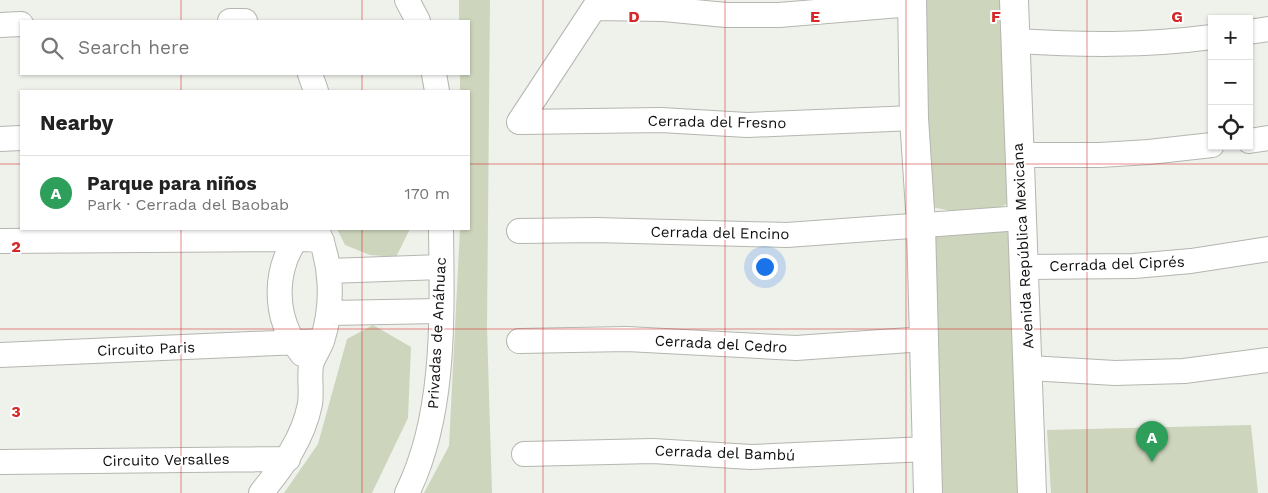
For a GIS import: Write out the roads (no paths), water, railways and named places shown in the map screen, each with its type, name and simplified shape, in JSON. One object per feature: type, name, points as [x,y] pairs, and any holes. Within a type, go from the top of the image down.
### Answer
[{"type":"main road","name":"Avenida República Mexicana","points":[[1014,0],[1029,368],[1032,493]]},
{"type":"main road","points":[[912,2],[914,118],[921,225],[928,493]]},
{"type":"street","points":[[407,0],[417,20]]},
{"type":"street","name":"Cerrada del Fresno","points":[[912,2],[779,15],[736,15],[664,9],[594,8],[520,122],[661,120],[747,125],[914,118]]},
{"type":"street","points":[[0,25],[20,24]]},
{"type":"street","points":[[1253,31],[1268,29]]},
{"type":"street","points":[[1015,41],[1134,45],[1208,37]]},
{"type":"street","points":[[310,75],[316,90]]},
{"type":"street","points":[[434,75],[436,90]]},
{"type":"street","points":[[0,139],[20,138]]},
{"type":"street","points":[[1253,140],[1268,138]]},
{"type":"street","points":[[1019,154],[1100,155],[1208,145]]},
{"type":"street","name":"Cerrada del Encino","points":[[519,231],[596,230],[787,235],[1022,218]]},
{"type":"street","name":"Privadas de Anáhuac","points":[[407,493],[423,457],[430,430],[437,375],[441,230]]},
{"type":"street","points":[[0,241],[310,234]]},
{"type":"street","points":[[261,493],[288,459],[305,423],[310,404],[311,365],[322,341],[329,313],[329,272],[310,234]]},
{"type":"street","points":[[310,234],[285,258],[279,302],[284,323],[293,343],[311,365]]},
{"type":"street","name":"Cerrada del Ciprés","points":[[1025,267],[1134,266],[1192,261],[1268,248]]},
{"type":"street","points":[[329,272],[441,267]]},
{"type":"street","points":[[329,313],[440,311]]},
{"type":"street","name":"Cerrada del Cedro","points":[[519,341],[627,339],[796,348],[924,339]]},
{"type":"street","name":"Circuito Paris","points":[[0,355],[322,341]]},
{"type":"street","points":[[1029,368],[1115,373],[1167,372],[1268,360]]},
{"type":"street","name":"Cerrada del Bambú","points":[[524,454],[645,450],[752,457],[927,450]]},
{"type":"street","name":"Circuito Versalles","points":[[0,462],[288,459]]},
{"type":"place","name":"Parque para niños","points":[[1152,462]]}]
